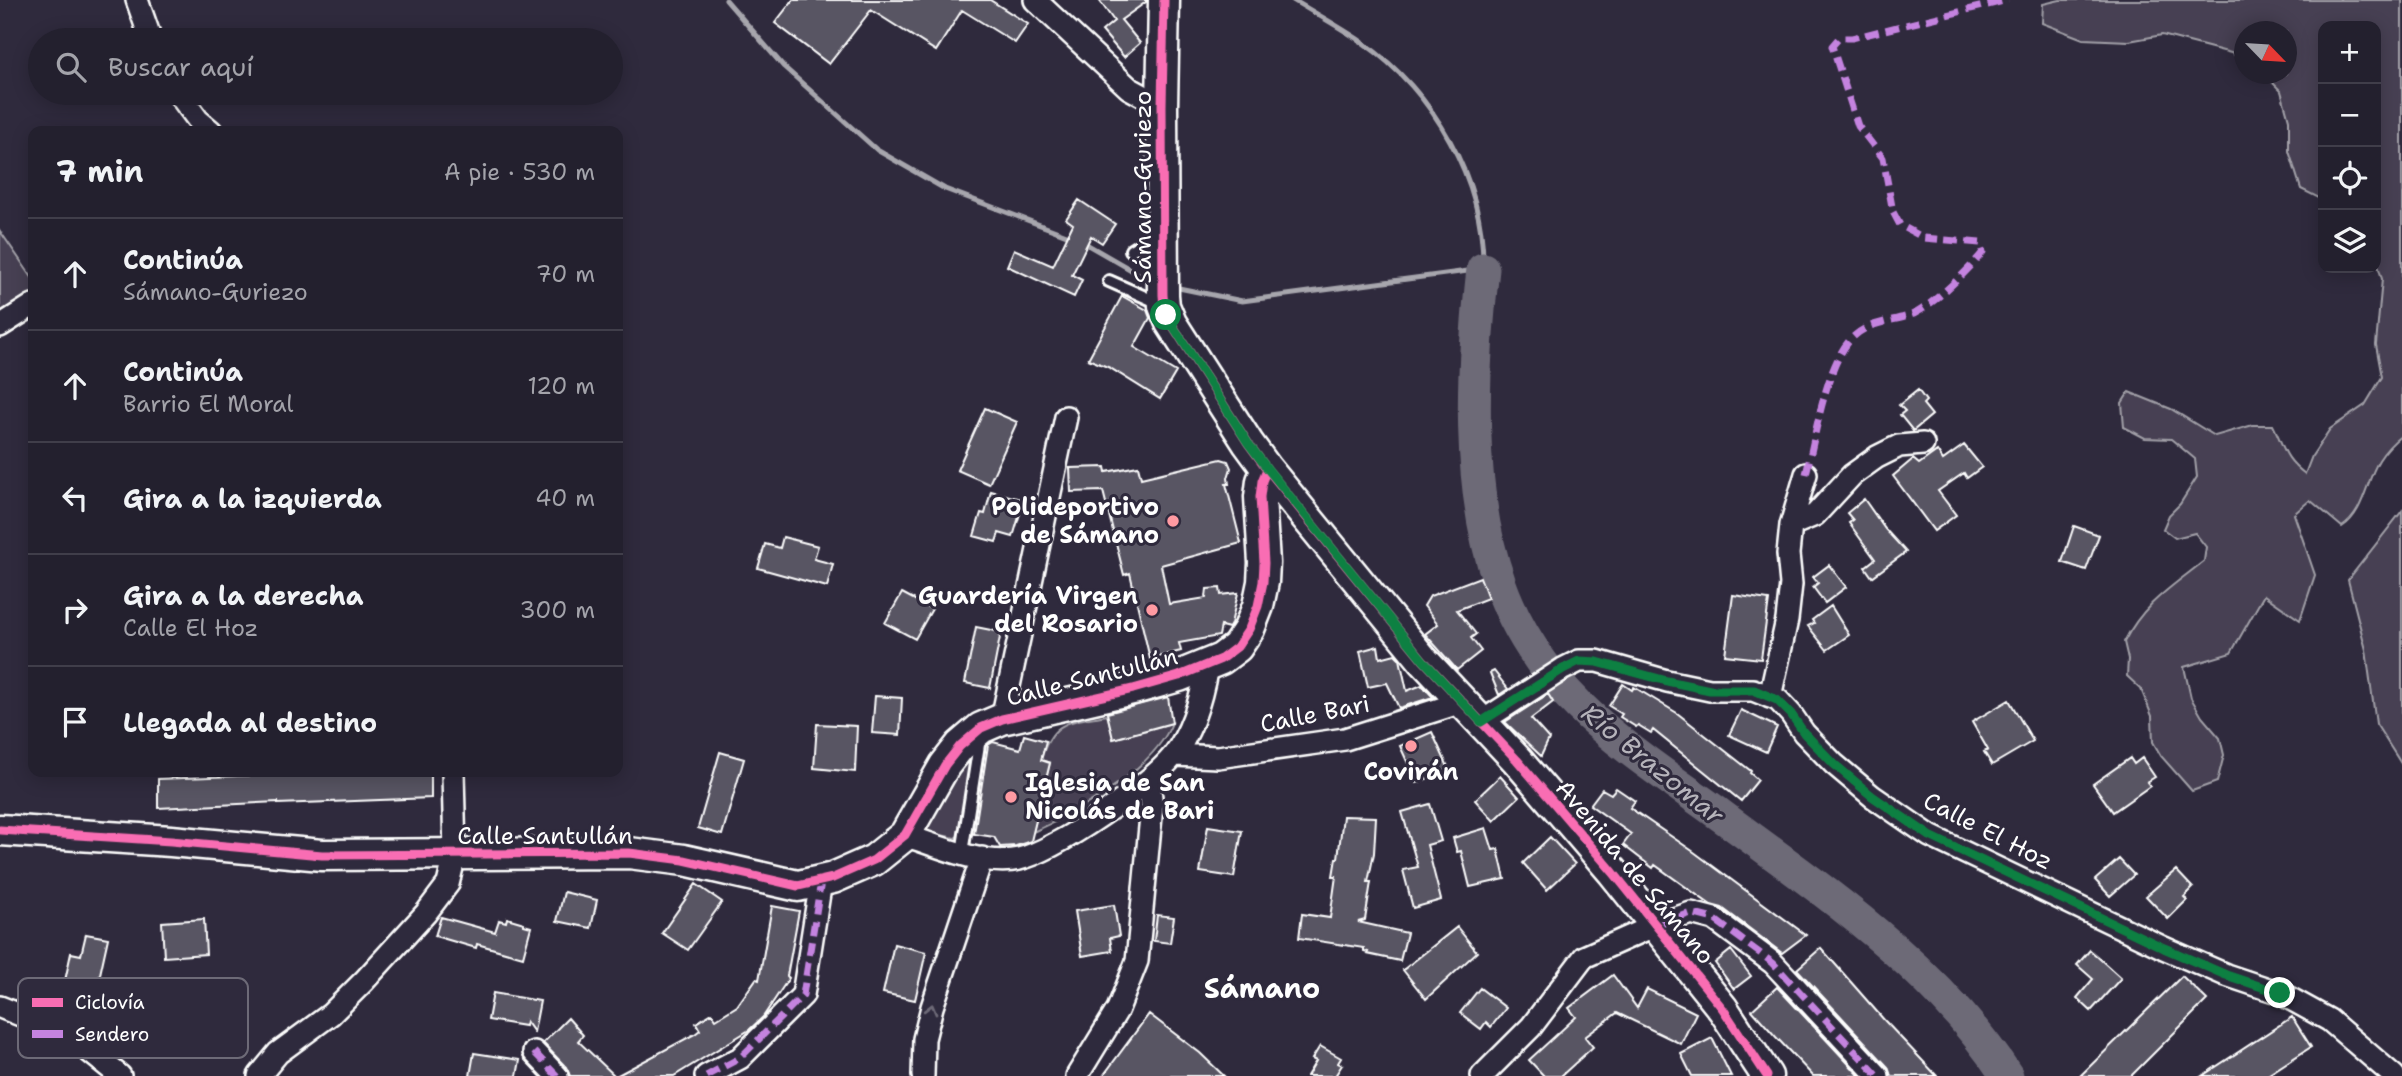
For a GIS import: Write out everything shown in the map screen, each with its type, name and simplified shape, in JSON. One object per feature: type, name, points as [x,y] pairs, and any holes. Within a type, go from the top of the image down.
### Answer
[{"type":"street","points":[[136,0],[146,28]]},
{"type":"street","points":[[1035,0],[1129,88],[1162,106]]},
{"type":"street","name":"Sámano-Guriezo","points":[[1164,0],[1163,291],[1175,331],[1267,468],[1423,660],[1472,712]]},
{"type":"street","points":[[187,105],[205,126]]},
{"type":"street","points":[[0,326],[28,308]]},
{"type":"street","points":[[992,724],[1066,417]]},
{"type":"street","points":[[1791,525],[1815,514],[1852,475],[1877,457],[1899,446],[1923,444]]},
{"type":"street","name":"Calle Santullán","points":[[0,830],[171,841],[322,855],[629,853],[684,860],[798,886],[821,881],[874,860],[905,835],[960,746],[992,724],[1133,689],[1207,666],[1237,647],[1249,629],[1258,606],[1264,563],[1260,497],[1267,468]]},
{"type":"street","points":[[1770,697],[1787,620],[1791,584],[1788,554],[1791,525],[1806,474]]},
{"type":"street","name":"Calle Bari","points":[[1174,755],[1218,757],[1345,739],[1472,712],[1519,697],[1579,661],[1597,662],[1710,690],[1754,690],[1770,697]]},
{"type":"street","points":[[905,835],[972,855],[1018,859],[1063,839],[1149,781],[1174,755],[1194,716],[1203,691],[1207,666]]},
{"type":"street","name":"Calle El Hoz","points":[[1770,697],[1791,714],[1804,733],[1834,764],[1872,796],[1930,836],[2164,948],[2226,975],[2280,993],[2329,1020],[2394,1076]]},
{"type":"street","name":"Avenida de Sámano","points":[[1472,712],[1613,872],[1656,925],[1723,1009],[1767,1076]]},
{"type":"street","points":[[259,1076],[278,1054],[331,1013],[426,914],[448,884],[455,855],[453,777]]},
{"type":"street","points":[[1077,1076],[1118,1009],[1137,961],[1152,806],[1149,781]]},
{"type":"street","points":[[923,1076],[924,1039],[972,855]]},
{"type":"street","points":[[706,1076],[740,1058],[803,995],[821,881]]},
{"type":"street","points":[[1482,1076],[1531,1027],[1584,957],[1656,925],[1691,913],[1714,919],[1773,963],[1878,1076]]},
{"type":"street","points":[[0,1007],[18,1014]]},
{"type":"street","points":[[534,1052],[557,1076]]},
{"type":"street","points":[[98,1058],[120,1076]]},
{"type":"lane","points":[[1131,250],[1150,238],[1162,236]]},
{"type":"lane","points":[[1109,281],[1163,291]]},
{"type":"lane","points":[[972,855],[992,724]]},
{"type":"shaded area","points":[[2060,0],[2402,0],[2402,435],[2379,460],[2360,505],[2342,527],[2310,500],[2294,514],[2315,575],[2300,620],[2264,595],[2231,653],[2184,667],[2191,698],[2202,717],[2220,738],[2224,755],[2217,782],[2192,791],[2161,756],[2153,742],[2152,716],[2141,689],[2127,676],[2128,659],[2124,642],[2149,606],[2204,561],[2206,547],[2195,533],[2175,538],[2163,529],[2169,515],[2180,504],[2197,477],[2195,459],[2171,439],[2145,438],[2124,427],[2122,403],[2129,392],[2171,409],[2215,436],[2253,425],[2273,425],[2289,458],[2305,474],[2312,456],[2330,429],[2365,405],[2382,377],[2376,345],[2382,279],[2381,21],[2318,21],[2318,198],[2301,189],[2289,151],[2289,120],[2281,91],[2274,84],[2297,84],[2297,21],[2234,21],[2234,55],[2162,35],[2129,41],[2083,39],[2042,23],[2043,4]]},
{"type":"shaded area","points":[[0,231],[28,272],[28,301],[0,320]]},
{"type":"shaded area","points":[[2402,511],[2402,765],[2376,724],[2366,650],[2348,580]]},
{"type":"shaded area","points":[[1107,715],[1114,739],[1172,723],[1149,757],[1132,773],[1092,801],[1033,832],[1050,763],[1041,760],[1051,737],[1064,725]]},
{"type":"shaded area","points":[[969,753],[973,759],[959,835],[955,838],[927,832],[926,828],[962,757]]},
{"type":"building","points":[[793,0],[990,0],[1028,24],[1015,43],[962,10],[936,51],[871,10],[829,64],[775,23]]},
{"type":"building","points":[[1099,0],[1146,0],[1121,20],[1140,43],[1124,57],[1102,31],[1114,21]]},
{"type":"building","points":[[1079,200],[1115,224],[1102,243],[1091,236],[1072,275],[1082,280],[1074,297],[1007,266],[1014,249],[1053,266],[1073,224],[1066,219]]},
{"type":"building","points":[[1122,296],[1147,310],[1150,318],[1134,347],[1176,372],[1160,399],[1110,368],[1088,359]]},
{"type":"building","points":[[1918,390],[1926,401],[1923,404],[1932,415],[1913,431],[1900,415],[1905,411],[1899,405]]},
{"type":"building","points":[[985,408],[1017,422],[989,484],[957,470]]},
{"type":"building","points":[[1964,445],[1982,467],[1967,478],[1964,473],[1938,491],[1956,515],[1934,531],[1893,476],[1913,459],[1919,464],[1937,451],[1943,460]]},
{"type":"building","name":"Polideportivo de Sámano","points":[[1221,459],[1228,461],[1231,468],[1229,484],[1226,484],[1241,543],[1161,565],[1169,604],[1206,598],[1207,589],[1220,588],[1221,595],[1238,593],[1231,624],[1229,628],[1221,626],[1219,636],[1179,643],[1181,651],[1150,659],[1130,573],[1124,575],[1103,491],[1071,492],[1070,468],[1105,467],[1106,472],[1138,466],[1141,478]]},
{"type":"building","points":[[991,491],[1024,500],[1013,537],[999,533],[996,542],[974,536],[981,513],[985,514]]},
{"type":"building","points":[[1864,499],[1885,529],[1906,552],[1872,577],[1865,567],[1875,559],[1849,523],[1853,520],[1847,513]]},
{"type":"building","points":[[2074,526],[2099,535],[2086,570],[2062,562]]},
{"type":"building","points":[[783,537],[818,546],[814,559],[833,564],[827,587],[758,568],[765,544],[780,548]]},
{"type":"building","points":[[1829,565],[1846,587],[1825,603],[1813,587],[1818,583],[1813,577]]},
{"type":"building","points":[[1480,577],[1488,598],[1457,610],[1476,634],[1471,638],[1481,651],[1457,670],[1425,634],[1438,624],[1424,606],[1430,596]]},
{"type":"building","points":[[902,593],[932,609],[915,639],[885,623]]},
{"type":"building","points":[[1733,595],[1769,600],[1761,659],[1725,655]]},
{"type":"building","points":[[1831,606],[1849,635],[1827,650],[1808,626]]},
{"type":"building","points":[[976,627],[1001,632],[990,688],[965,683]]},
{"type":"building","points":[[1378,646],[1380,658],[1395,654],[1400,659],[1407,691],[1422,685],[1433,697],[1399,708],[1387,683],[1368,687],[1360,651]]},
{"type":"building","points":[[1494,671],[1508,689],[1499,695],[1490,673]]},
{"type":"building","points":[[1623,684],[1632,690],[1634,687],[1677,713],[1751,771],[1758,780],[1741,801],[1653,730],[1651,733],[1620,717],[1622,714],[1609,706]]},
{"type":"building","points":[[1548,694],[1553,702],[1531,719],[1549,739],[1541,756],[1505,722]]},
{"type":"building","points":[[875,696],[902,698],[900,735],[872,733]]},
{"type":"building","points":[[1168,697],[1172,723],[1113,739],[1107,713]]},
{"type":"building","points":[[2009,700],[2033,741],[1992,765],[1984,752],[1988,750],[1972,722]]},
{"type":"building","points":[[1741,710],[1777,727],[1766,752],[1729,735]]},
{"type":"building","points":[[817,724],[857,726],[855,772],[814,768]]},
{"type":"building","points":[[1432,732],[1449,769],[1417,783],[1400,746]]},
{"type":"building","name":"Iglesia de San Nicolás de Bari","points":[[1024,735],[1046,741],[1041,760],[1050,763],[1031,841],[1000,847],[994,837],[974,834],[988,745],[993,742],[1020,749]]},
{"type":"building","points":[[720,752],[744,759],[722,835],[698,828]]},
{"type":"building","points":[[2130,758],[2134,764],[2142,758],[2155,777],[2147,782],[2150,786],[2113,812],[2093,784]]},
{"type":"building","points":[[1500,776],[1519,797],[1494,821],[1475,800]]},
{"type":"building","points":[[431,777],[431,798],[158,808],[158,779]]},
{"type":"building","points":[[1616,788],[1635,801],[1630,808],[1806,935],[1782,953],[1722,908],[1711,905],[1655,865],[1653,868],[1623,845],[1631,834],[1590,805],[1602,789],[1611,794]]},
{"type":"building","points":[[1430,804],[1441,841],[1427,845],[1441,900],[1413,908],[1403,870],[1418,867],[1402,812]]},
{"type":"building","points":[[1343,816],[1376,817],[1365,920],[1358,922],[1407,933],[1400,961],[1367,954],[1364,948],[1299,938],[1302,914],[1330,918],[1336,876],[1333,876]]},
{"type":"building","points":[[1208,826],[1242,831],[1234,877],[1200,872]]},
{"type":"building","points":[[1486,828],[1493,850],[1498,849],[1505,879],[1470,887],[1461,851],[1457,852],[1453,838]]},
{"type":"building","points":[[1550,837],[1575,864],[1547,890],[1523,863]]},
{"type":"building","points":[[2119,859],[2134,875],[2110,896],[2095,880]]},
{"type":"building","points":[[2176,870],[2193,888],[2184,897],[2187,900],[2168,919],[2146,896]]},
{"type":"building","points":[[696,884],[722,902],[688,950],[662,933]]},
{"type":"building","points":[[564,892],[597,900],[591,928],[557,921]]},
{"type":"building","points":[[1114,905],[1119,936],[1110,938],[1112,951],[1082,956],[1075,911]]},
{"type":"building","points":[[772,906],[799,911],[787,976],[789,978],[763,1017],[749,1030],[674,1076],[616,1076],[695,1034],[700,1030],[696,1023],[712,1013],[716,1019],[737,1006],[756,979],[759,980]]},
{"type":"building","points":[[1157,915],[1174,917],[1170,943],[1154,941]]},
{"type":"building","points":[[441,917],[495,932],[499,920],[506,922],[507,918],[524,923],[531,927],[523,957],[477,944],[476,948],[435,936]]},
{"type":"building","points":[[204,919],[206,954],[164,957],[162,922]]},
{"type":"building","points":[[1457,927],[1477,952],[1426,999],[1403,970]]},
{"type":"building","points":[[86,934],[108,938],[99,978],[66,978],[71,953],[81,955]]},
{"type":"building","points":[[894,944],[926,952],[915,1000],[883,993]]},
{"type":"building","points":[[1821,948],[1937,1076],[1891,1076],[1888,1067],[1797,969]]},
{"type":"building","points":[[1731,950],[1751,976],[1734,989],[1715,963]]},
{"type":"building","points":[[2090,950],[2121,978],[2091,1011],[2077,998],[2093,979],[2077,965]]},
{"type":"building","points":[[1613,975],[1637,1008],[1647,989],[1696,1013],[1681,1044],[1617,1013],[1585,1037],[1593,1047],[1561,1076],[1544,1076],[1529,1060],[1576,1017],[1569,1008]]},
{"type":"building","points":[[2182,976],[2207,1000],[2131,1076],[2080,1076]]},
{"type":"building","points":[[1777,987],[1860,1076],[1813,1076],[1776,1037],[1752,1010]]},
{"type":"building","points":[[1480,988],[1506,1008],[1491,1027],[1486,1022],[1481,1029],[1460,1013]]},
{"type":"building","points":[[493,993],[540,1001],[534,1032],[526,1021],[525,1026],[488,1020]]},
{"type":"building","points":[[1149,1014],[1200,1053],[1224,1076],[1103,1076]]},
{"type":"building","points":[[2292,1017],[2311,1047],[2266,1076],[2202,1076]]},
{"type":"building","points":[[568,1018],[583,1035],[578,1041],[615,1076],[570,1076],[566,1067],[543,1043]]},
{"type":"building","points":[[1712,1038],[1731,1076],[1692,1076],[1681,1054]]},
{"type":"building","points":[[1320,1046],[1341,1058],[1338,1063],[1342,1065],[1335,1076],[1307,1076],[1316,1061],[1312,1059]]},
{"type":"building","points":[[474,1053],[520,1060],[517,1076],[470,1076]]},
{"type":"waterway","points":[[726,0],[784,67],[877,150],[945,189],[1072,237]]},
{"type":"waterway","points":[[1174,287],[1242,301],[1483,269],[1475,203],[1465,172],[1432,113],[1412,86],[1388,62],[1354,36],[1293,0]]},
{"type":"waterway","points":[[1081,241],[1154,283]]},
{"type":"waterway","name":"Río Brazomar","points":[[1483,269],[1475,387],[1481,509],[1500,584],[1518,624],[1539,659],[1564,690],[1623,744],[1801,874],[1913,966],[1979,1037],[2007,1076]]},
{"type":"marked path","points":[[1806,474],[1828,383],[1835,365],[1852,338],[1872,326],[1919,311],[1949,287],[1983,252],[1980,243],[1924,238],[1900,225],[1893,212],[1883,158],[1858,126],[1832,46],[1839,38],[1852,38],[2008,0]]},
{"type":"marked path","points":[[706,1076],[740,1058],[803,995],[821,881]]},
{"type":"marked path","points":[[1656,925],[1691,913],[1714,919],[1773,963],[1878,1076]]},
{"type":"marked path","points":[[534,1052],[557,1076]]},
{"type":"cycle path","points":[[1164,0],[1163,295],[1171,323],[1267,469],[1423,660],[1517,760],[1613,872],[1723,1009],[1767,1076]]},
{"type":"cycle path","points":[[0,830],[171,841],[322,855],[629,853],[684,860],[798,886],[833,878],[874,860],[905,835],[945,765],[960,746],[981,728],[1002,719],[1179,676],[1221,659],[1237,647],[1249,629],[1263,582],[1260,497],[1267,469]]},
{"type":"place","name":"Polideportivo de Sámano","points":[[1173,521]]},
{"type":"place","name":"Guardería Virgen del Rosario","points":[[1152,610]]},
{"type":"place","name":"Covirán","points":[[1411,746]]},
{"type":"place","name":"Iglesia de San Nicolás de Bari","points":[[1011,797]]},
{"type":"district","name":"Sámano","points":[[1262,988]]},
{"type":"route","points":[[1166,315],[1267,468],[1423,660],[1481,722],[1579,661],[1597,662],[1710,690],[1754,690],[1777,700],[1834,764],[1872,796],[1930,836],[2164,948],[2226,975],[2280,993]]}]
